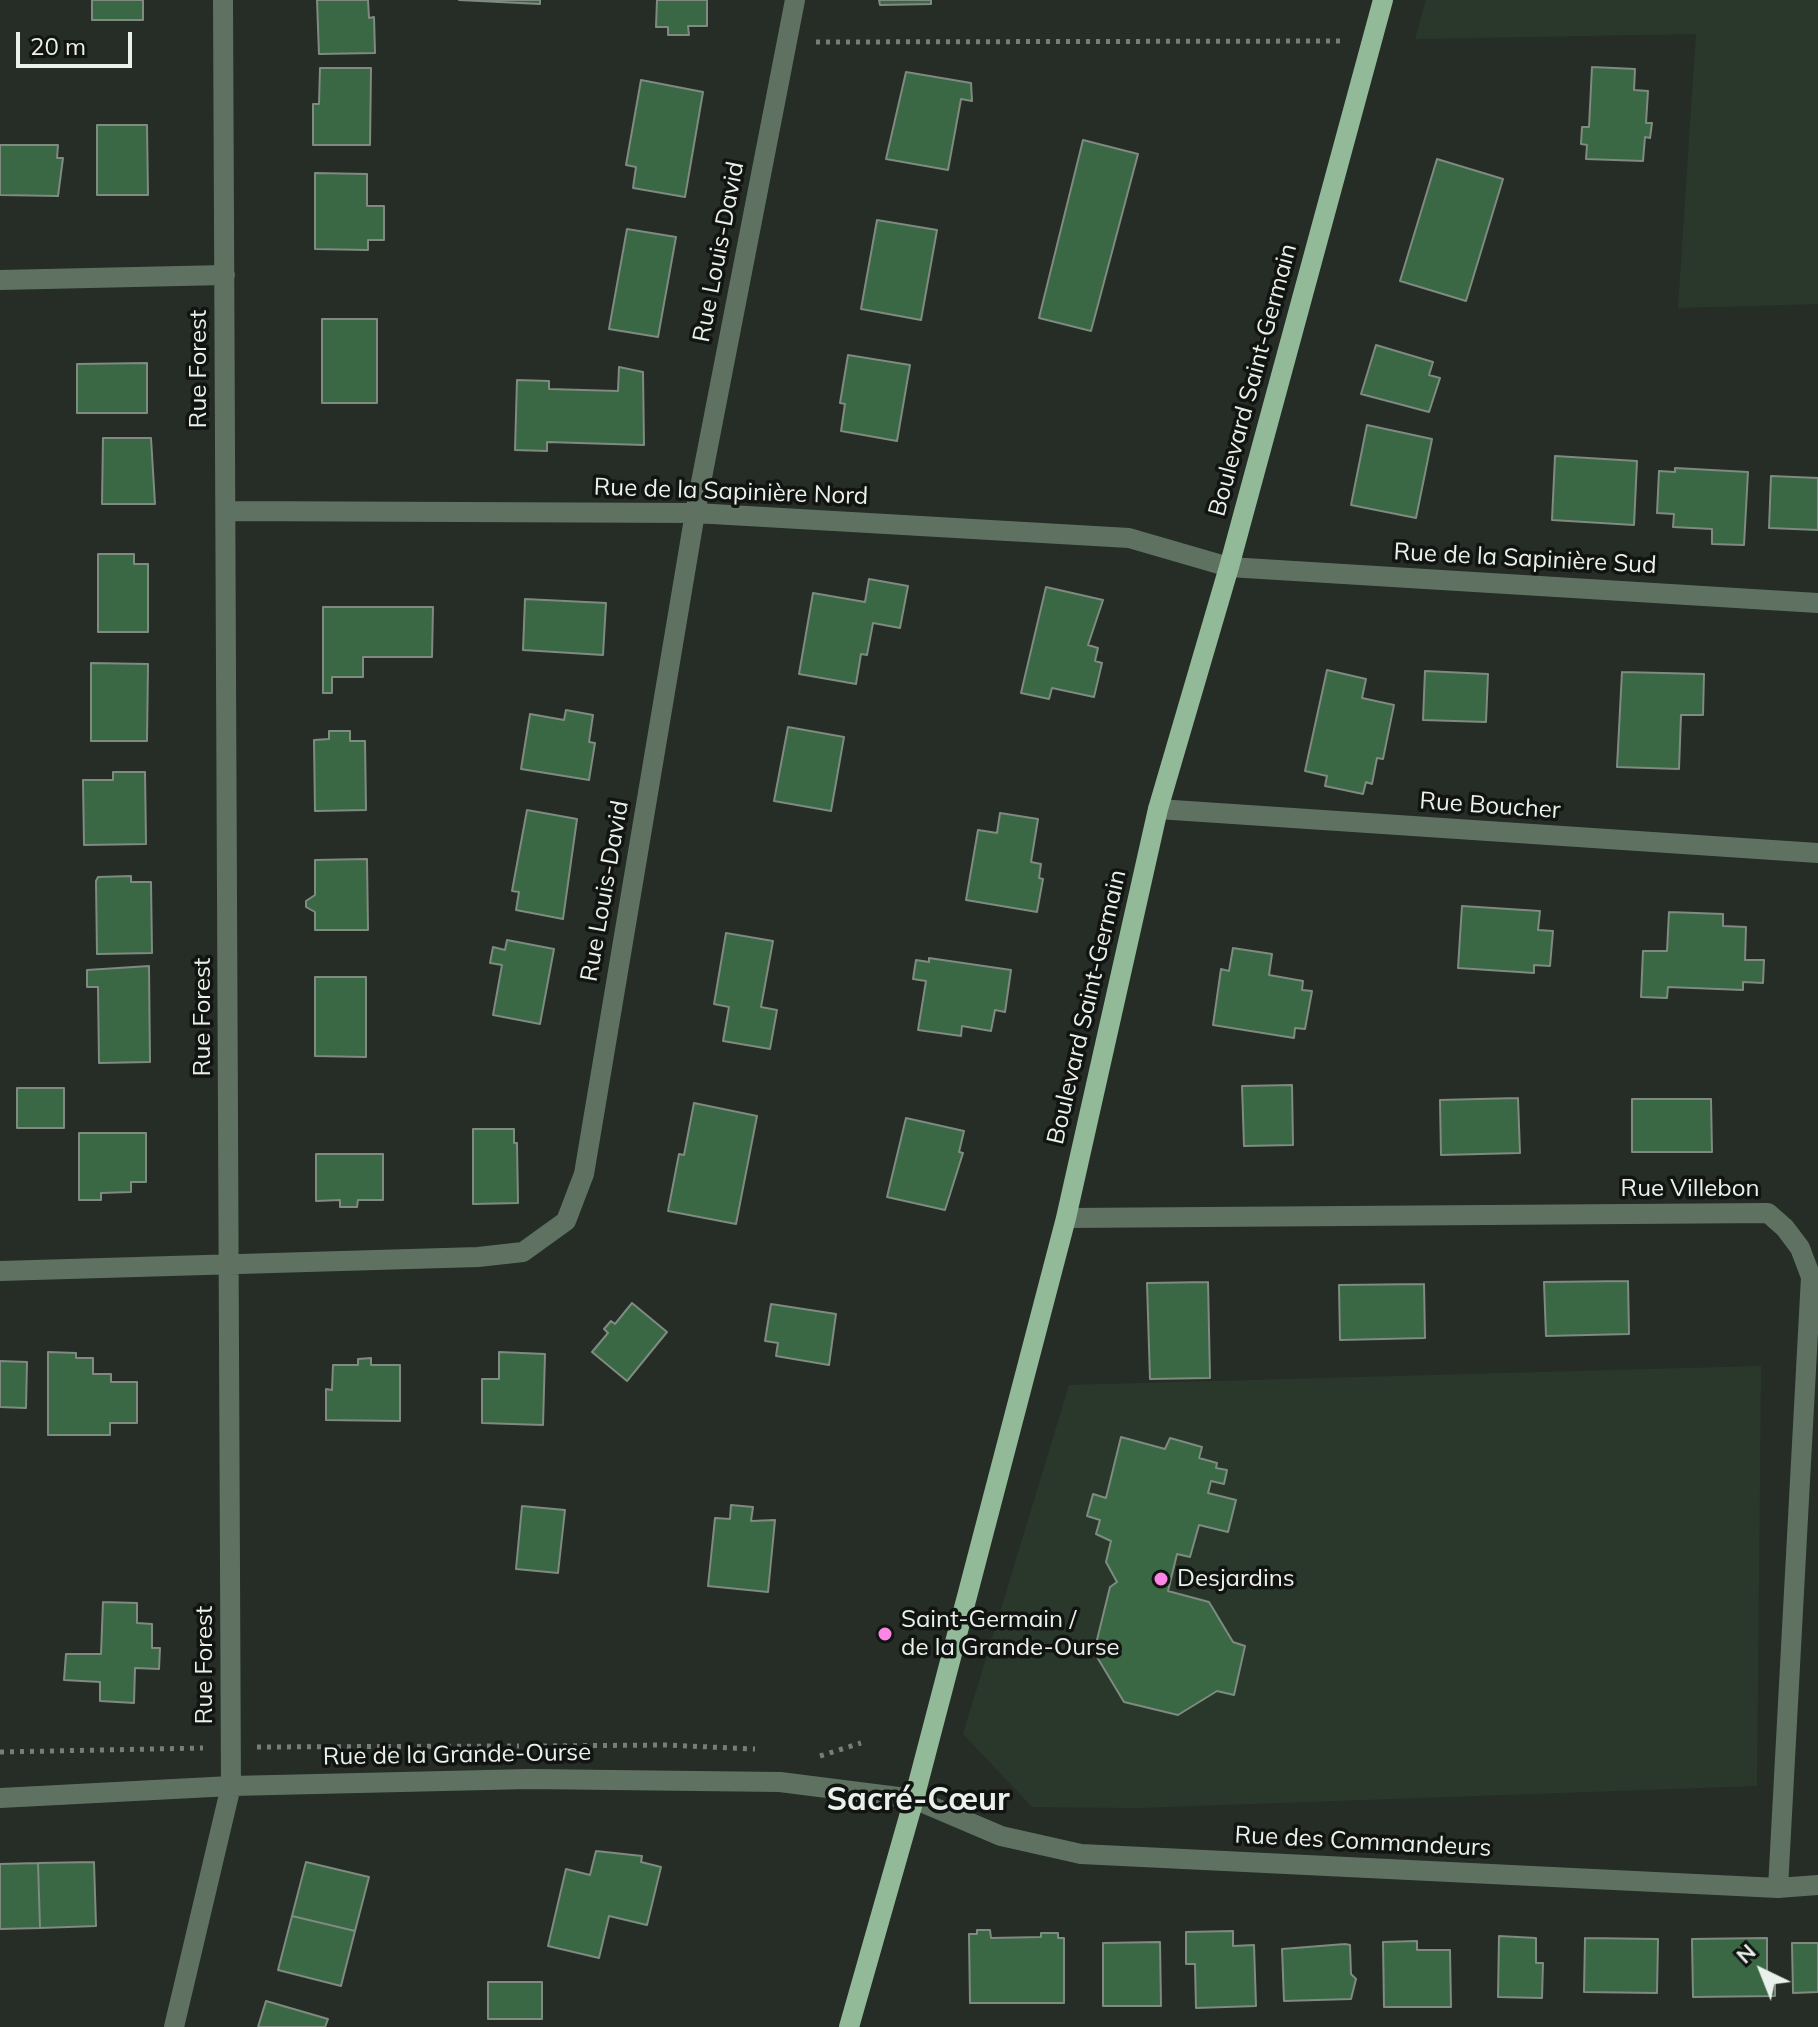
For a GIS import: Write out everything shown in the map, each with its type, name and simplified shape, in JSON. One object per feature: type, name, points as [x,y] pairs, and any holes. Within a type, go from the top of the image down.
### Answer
[{"type":"main road","name":"Boulevard Saint-Germain","points":[[849,2027],[914,1799],[1066,1218],[1158,809],[1229,567],[1383,0]]},
{"type":"street","name":"Rue Forest","points":[[174,2027],[231,1786],[223,0]]},
{"type":"street","name":"Rue Louis-David","points":[[0,1271],[478,1257],[523,1252],[566,1221],[584,1174],[695,513],[795,0]]},
{"type":"street","points":[[0,280],[225,275]]},
{"type":"street","name":"Rue de la Sapinière Nord","points":[[226,511],[695,513],[1129,538],[1229,567]]},
{"type":"street","name":"Rue de la Sapinière Sud","points":[[1229,567],[1818,603]]},
{"type":"street","name":"Rue Boucher","points":[[1158,809],[1818,853]]},
{"type":"street","name":"Rue Villebon","points":[[1066,1218],[1768,1213],[1785,1228],[1800,1248],[1811,1277],[1778,1888]]},
{"type":"street","name":"Rue de la Grande-Ourse","points":[[0,1798],[231,1786],[656,1778],[780,1782],[914,1799]]},
{"type":"street","name":"Rue des Commandeurs","points":[[914,1799],[1001,1836],[1081,1854],[1778,1888],[1818,1885]]},
{"type":"path","points":[[787,42],[1372,41]]},
{"type":"path","points":[[810,1759],[861,1743]]},
{"type":"path","points":[[0,1752],[231,1747],[665,1745],[763,1751]]},
{"type":"shaded area","points":[[1426,0],[1818,0],[1818,304],[1678,308],[1696,34],[1415,39]]},
{"type":"shaded area","points":[[1761,1366],[1757,1786],[1138,1808],[1032,1807],[963,1734],[1069,1385]]},
{"type":"building","points":[[92,0],[143,0],[143,20],[92,20]]},
{"type":"building","points":[[317,0],[368,0],[369,18],[374,17],[375,53],[319,54]]},
{"type":"building","points":[[459,0],[540,0],[540,4]]},
{"type":"building","points":[[657,0],[707,0],[707,26],[688,26],[689,35],[668,35],[668,27],[656,27]]},
{"type":"building","points":[[879,0],[931,0],[931,4],[880,5]]},
{"type":"building","points":[[1592,67],[1635,69],[1634,90],[1648,91],[1646,123],[1652,123],[1650,138],[1645,137],[1643,161],[1586,159],[1587,145],[1581,144],[1582,127],[1589,127]]},
{"type":"building","points":[[320,68],[371,68],[370,145],[313,145],[313,104],[319,104]]},
{"type":"building","points":[[906,72],[971,83],[972,101],[961,99],[948,170],[886,159]]},
{"type":"building","points":[[641,80],[703,92],[685,197],[633,188],[636,167],[626,165]]},
{"type":"building","points":[[97,125],[147,125],[148,195],[97,195]]},
{"type":"building","points":[[1083,140],[1138,154],[1091,331],[1039,318]]},
{"type":"building","points":[[0,145],[58,145],[57,158],[63,158],[58,196],[0,195]]},
{"type":"building","points":[[1437,159],[1503,179],[1466,301],[1400,281]]},
{"type":"building","points":[[315,173],[367,174],[367,206],[384,206],[384,240],[368,240],[368,250],[315,249]]},
{"type":"building","points":[[877,220],[937,230],[921,320],[861,309]]},
{"type":"building","points":[[627,229],[676,237],[658,337],[609,329]]},
{"type":"building","points":[[322,319],[377,319],[377,403],[322,403]]},
{"type":"building","points":[[1376,345],[1433,362],[1429,375],[1440,378],[1429,412],[1361,394]]},
{"type":"building","points":[[848,355],[910,365],[897,441],[841,431],[845,404],[840,403]]},
{"type":"building","points":[[147,363],[147,413],[77,413],[77,364]]},
{"type":"building","points":[[619,367],[643,372],[644,445],[547,442],[547,451],[515,450],[517,380],[549,381],[549,389],[618,391]]},
{"type":"building","points":[[1367,425],[1432,439],[1416,518],[1351,505]]},
{"type":"building","points":[[103,438],[151,438],[155,504],[102,504]]},
{"type":"building","points":[[1555,456],[1637,461],[1634,525],[1552,520]]},
{"type":"building","points":[[1675,468],[1748,472],[1744,545],[1712,544],[1712,529],[1673,527],[1674,514],[1657,513],[1659,471],[1675,472]]},
{"type":"building","points":[[1771,476],[1818,478],[1818,530],[1769,528]]},
{"type":"building","points":[[98,554],[134,554],[134,564],[148,564],[148,632],[98,632]]},
{"type":"building","points":[[869,579],[908,586],[900,628],[873,623],[867,655],[861,654],[856,684],[799,674],[813,593],[865,602]]},
{"type":"building","points":[[1046,587],[1103,600],[1088,645],[1098,648],[1095,661],[1102,663],[1094,697],[1052,688],[1049,699],[1021,693]]},
{"type":"building","points":[[525,599],[606,603],[603,655],[523,650]]},
{"type":"building","points":[[323,607],[433,607],[432,657],[363,657],[363,677],[332,677],[332,693],[323,693]]},
{"type":"building","points":[[91,663],[148,664],[147,741],[91,741]]},
{"type":"building","points":[[1327,670],[1366,679],[1362,698],[1394,705],[1383,759],[1377,758],[1372,784],[1366,782],[1363,794],[1325,786],[1327,776],[1305,771]]},
{"type":"building","points":[[1425,671],[1488,674],[1486,722],[1423,720]]},
{"type":"building","points":[[1622,672],[1704,674],[1703,715],[1681,715],[1679,769],[1617,767]]},
{"type":"building","points":[[566,710],[593,715],[589,742],[595,743],[589,780],[521,769],[530,714],[564,720]]},
{"type":"building","points":[[788,727],[844,737],[831,811],[774,801]]},
{"type":"building","points":[[329,731],[350,731],[350,741],[365,741],[366,810],[315,811],[314,740],[329,739]]},
{"type":"building","points":[[113,772],[145,772],[146,844],[84,845],[83,780],[113,780]]},
{"type":"building","points":[[527,810],[577,819],[563,919],[516,910],[519,892],[512,891]]},
{"type":"building","points":[[1000,813],[1038,819],[1031,862],[1041,864],[1039,878],[1043,879],[1037,912],[966,900],[978,830],[997,833]]},
{"type":"building","points":[[367,859],[368,930],[315,930],[315,912],[306,907],[306,901],[315,895],[315,860]]},
{"type":"building","points":[[131,876],[131,882],[151,882],[152,953],[97,954],[96,881],[98,877]]},
{"type":"building","points":[[1462,906],[1540,911],[1538,930],[1553,931],[1550,966],[1534,965],[1534,973],[1458,968]]},
{"type":"building","points":[[1669,912],[1723,914],[1723,926],[1746,927],[1745,960],[1764,960],[1763,983],[1743,982],[1743,990],[1668,987],[1667,998],[1641,997],[1643,951],[1667,951]]},
{"type":"building","points":[[726,933],[773,941],[761,1007],[777,1010],[770,1049],[723,1041],[729,1007],[714,1004]]},
{"type":"building","points":[[507,940],[554,949],[540,1024],[493,1015],[502,965],[490,963],[493,947],[505,950]]},
{"type":"building","points":[[1233,948],[1272,954],[1269,975],[1303,981],[1302,990],[1312,991],[1305,1029],[1295,1028],[1294,1038],[1213,1025],[1221,969],[1229,971]]},
{"type":"building","points":[[929,958],[1011,970],[1005,1012],[995,1010],[991,1031],[962,1026],[961,1036],[918,1030],[926,981],[913,979],[916,960],[929,962]]},
{"type":"building","points":[[149,966],[150,1062],[99,1063],[98,987],[87,987],[87,970]]},
{"type":"building","points":[[315,977],[366,977],[366,1057],[315,1056]]},
{"type":"building","points":[[1292,1085],[1293,1145],[1244,1146],[1242,1086]]},
{"type":"building","points":[[17,1088],[64,1088],[64,1128],[17,1128]]},
{"type":"building","points":[[1518,1098],[1520,1153],[1441,1155],[1440,1100]]},
{"type":"building","points":[[1632,1099],[1711,1099],[1712,1152],[1632,1152]]},
{"type":"building","points":[[694,1103],[757,1116],[736,1224],[668,1211],[679,1154],[684,1155]]},
{"type":"building","points":[[906,1118],[964,1131],[959,1152],[963,1153],[945,1210],[887,1197]]},
{"type":"building","points":[[473,1129],[514,1129],[518,1203],[473,1204]]},
{"type":"building","points":[[79,1133],[146,1133],[146,1182],[131,1182],[131,1192],[101,1193],[101,1200],[79,1200]]},
{"type":"building","points":[[316,1154],[383,1154],[383,1200],[358,1200],[357,1207],[340,1207],[340,1200],[316,1201]]},
{"type":"building","points":[[1628,1281],[1629,1334],[1546,1336],[1544,1282]]},
{"type":"building","points":[[1208,1282],[1210,1378],[1150,1379],[1147,1283]]},
{"type":"building","points":[[1424,1284],[1425,1338],[1340,1340],[1339,1285]]},
{"type":"building","points":[[632,1303],[667,1332],[627,1381],[592,1352],[608,1333],[604,1329],[611,1321],[615,1324]]},
{"type":"building","points":[[771,1304],[836,1314],[829,1365],[776,1356],[778,1343],[765,1341]]},
{"type":"building","points":[[48,1352],[76,1353],[76,1358],[93,1358],[93,1374],[111,1374],[111,1382],[137,1382],[137,1423],[110,1423],[110,1435],[48,1435]]},
{"type":"building","points":[[499,1352],[545,1354],[543,1425],[482,1423],[482,1379],[499,1379]]},
{"type":"building","points":[[371,1358],[371,1365],[400,1365],[400,1421],[326,1420],[326,1389],[332,1390],[333,1365],[358,1365],[358,1359]]},
{"type":"building","points":[[0,1361],[27,1362],[26,1408],[0,1407]]},
{"type":"building","points":[[1121,1437],[1165,1449],[1170,1438],[1202,1447],[1199,1458],[1217,1463],[1216,1468],[1227,1470],[1224,1484],[1211,1481],[1208,1493],[1236,1500],[1228,1532],[1199,1525],[1190,1557],[1177,1554],[1168,1591],[1209,1602],[1233,1642],[1245,1646],[1234,1695],[1217,1691],[1178,1715],[1124,1702],[1094,1652],[1110,1587],[1117,1582],[1106,1562],[1111,1541],[1096,1534],[1100,1520],[1087,1516],[1093,1494],[1106,1498]]},
{"type":"building","points":[[731,1505],[753,1507],[751,1521],[775,1520],[768,1592],[708,1586],[715,1518],[730,1519]]},
{"type":"building","points":[[522,1506],[565,1510],[558,1573],[516,1569]]},
{"type":"building","points":[[103,1602],[137,1603],[137,1623],[152,1624],[152,1648],[160,1648],[159,1669],[135,1668],[134,1703],[100,1701],[100,1682],[64,1680],[66,1654],[101,1654]]},
{"type":"building","points":[[596,1851],[642,1856],[641,1862],[661,1867],[647,1925],[609,1916],[599,1958],[548,1946],[566,1869],[590,1875]]},
{"type":"building","points":[[94,1862],[96,1926],[40,1928],[38,1863]]},
{"type":"building","points":[[306,1862],[369,1877],[355,1931],[292,1916]]},
{"type":"building","points":[[38,1863],[40,1928],[0,1929],[0,1864]]},
{"type":"building","points":[[292,1916],[355,1931],[341,1986],[278,1970]]},
{"type":"building","points":[[977,1930],[990,1930],[991,1938],[1041,1937],[1041,1933],[1058,1933],[1058,1938],[1064,1938],[1064,2003],[970,2003],[969,1934],[977,1934]]},
{"type":"building","points":[[1233,1931],[1233,1946],[1254,1945],[1256,2006],[1196,2008],[1195,1964],[1186,1964],[1186,1932]]},
{"type":"building","points":[[1499,1936],[1536,1938],[1536,1963],[1543,1963],[1542,1998],[1498,1997]]},
{"type":"building","points":[[1585,1938],[1658,1939],[1657,1993],[1584,1992]]},
{"type":"building","points":[[1767,1938],[1767,1980],[1775,1980],[1775,1996],[1693,1997],[1692,1939]]},
{"type":"building","points":[[1417,1941],[1417,1950],[1450,1950],[1451,2007],[1384,2007],[1383,1942]]},
{"type":"building","points":[[1160,1942],[1161,2006],[1103,2006],[1103,1943]]},
{"type":"building","points":[[1792,1943],[1818,1943],[1818,1992],[1793,1993]]},
{"type":"building","points":[[1350,1945],[1351,1974],[1356,1979],[1351,1999],[1284,2001],[1282,1949]]},
{"type":"building","points":[[488,1982],[542,1982],[542,2019],[488,2019]]},
{"type":"building","points":[[266,2001],[328,2019],[325,2027],[258,2027]]},
{"type":"place","name":"Desjardins","points":[[1161,1579]]},
{"type":"place","name":"Saint-Germain / de la Grande-Ourse","points":[[885,1634]]},
{"type":"district","name":"Sacré-Cœur","points":[[918,1800]]}]
